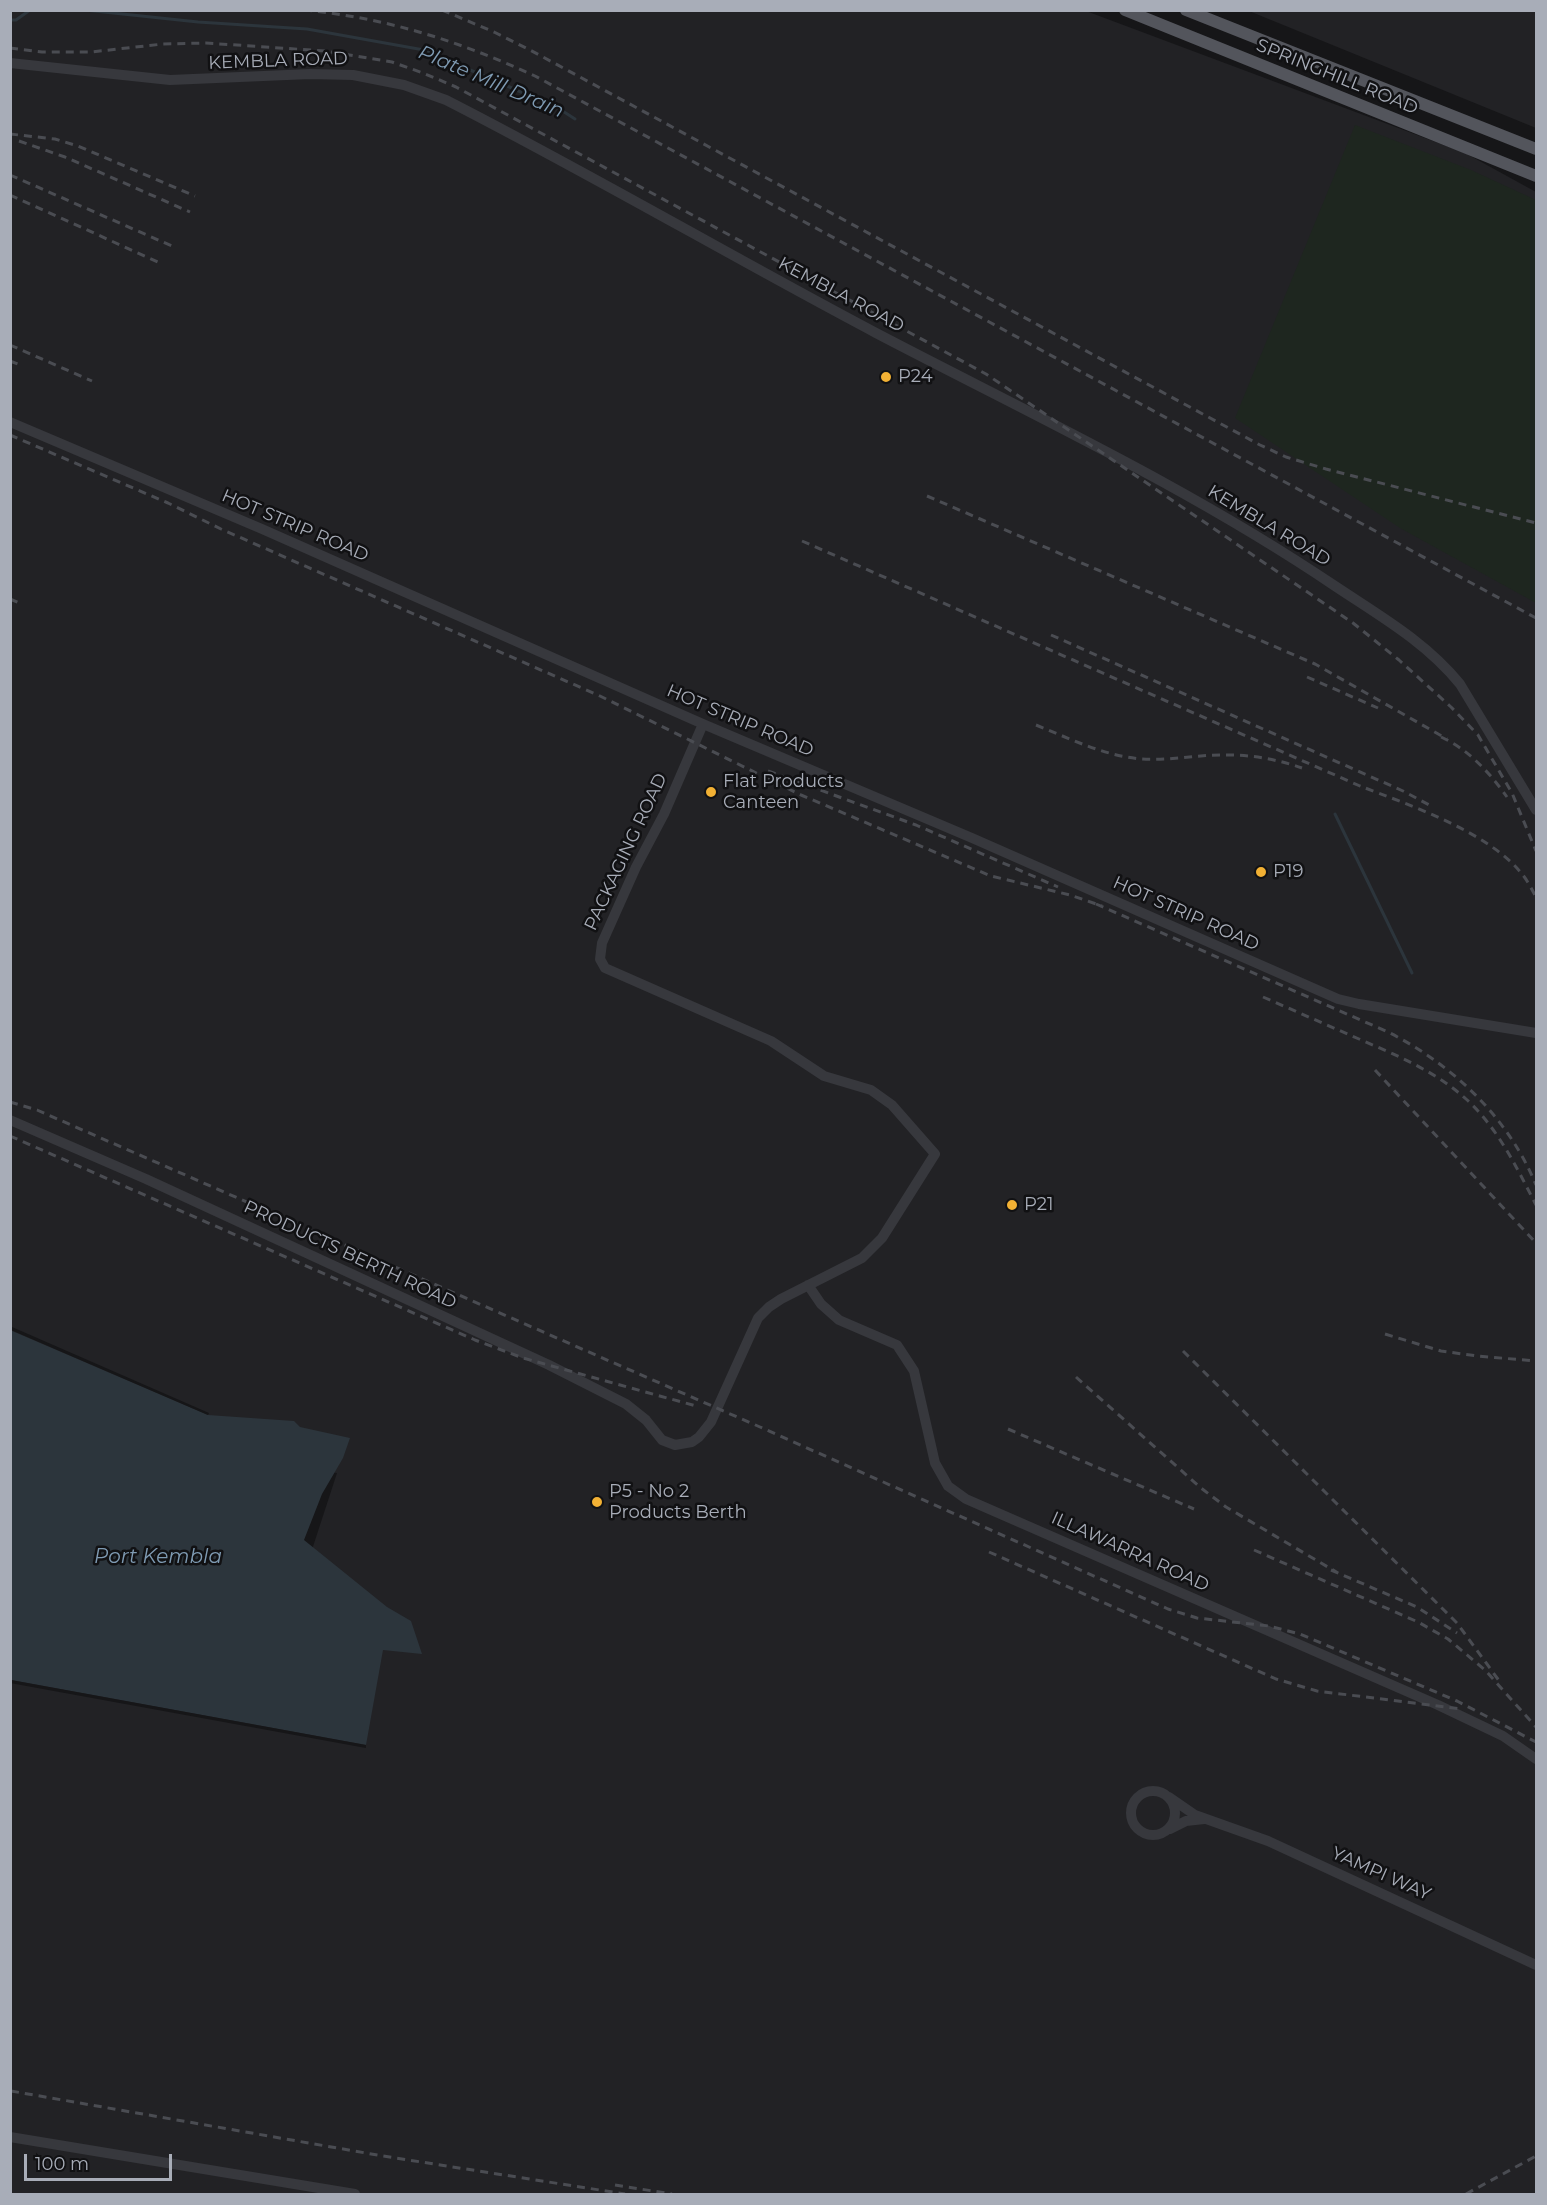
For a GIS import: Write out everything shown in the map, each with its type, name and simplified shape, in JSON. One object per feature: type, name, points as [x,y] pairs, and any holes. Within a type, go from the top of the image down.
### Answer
[{"type":"main road","name":"SPRINGHILL ROAD","points":[[1125,10],[1536,176]]},
{"type":"main road","name":"SPRINGHILL ROAD","points":[[1186,10],[1536,149]]},
{"type":"street","name":"KEMBLA ROAD","points":[[10,63],[170,81],[310,74],[353,75],[387,80],[446,100],[877,333],[1115,457],[1287,554],[1420,642],[1445,665],[1460,684],[1536,810]]},
{"type":"street","name":"HOT STRIP ROAD","points":[[10,422],[284,539],[703,724],[972,838],[1338,999],[1536,1034]]},
{"type":"street","name":"PACKAGING ROAD","points":[[703,724],[664,814],[636,867],[602,943],[600,959],[605,968],[771,1041],[824,1077],[871,1090],[883,1097],[935,1154],[882,1238],[862,1258],[808,1285]]},
{"type":"street","name":"PRODUCTS BERTH ROAD","points":[[10,1120],[146,1179],[549,1365],[626,1404],[646,1420],[662,1440],[675,1445],[692,1442],[705,1432],[718,1409],[758,1318],[769,1307],[808,1285]]},
{"type":"street","name":"ILLAWARRA ROAD","points":[[808,1285],[821,1304],[839,1320],[897,1345],[914,1371],[934,1462],[948,1486],[966,1499],[1438,1705],[1503,1736],[1536,1759]]},
{"type":"street","name":"YAMPI WAY","points":[[1210,1820],[1186,1821],[1154,1835],[1139,1831],[1132,1820],[1131,1808],[1137,1797],[1146,1791],[1161,1792],[1190,1812],[1268,1841],[1536,1965]]},
{"type":"street","points":[[1164,1832],[1171,1825],[1175,1816],[1174,1806],[1169,1797]]},
{"type":"street","points":[[10,2137],[355,2194]]},
{"type":"shaded area","points":[[11,11],[1086,11],[1465,153],[1536,192],[1536,2194],[11,2194],[10,1673],[257,1718],[337,1473],[11,1439]]},
{"type":"shaded area","points":[[1249,11],[1536,11],[1536,128]]},
{"type":"shaded area","points":[[1355,125],[1471,170],[1536,200],[1536,603],[1400,528],[1235,418]]},
{"type":"water","name":"Port Kembla","points":[[10,1330],[208,1415],[294,1421],[300,1427],[350,1438],[343,1458],[322,1494],[304,1540],[387,1607],[411,1621],[422,1654],[383,1650],[366,1745],[11,1680]]},
{"type":"pier","points":[[10,1327],[209,1413],[208,1415],[11,1330]]},
{"type":"pier","points":[[11,1680],[366,1745],[366,1748],[10,1683]]},
{"type":"waterway","name":"Plate Mill Drain","points":[[10,20],[16,20],[30,10]]},
{"type":"waterway","name":"Plate Mill Drain","points":[[85,10],[198,22],[307,29],[424,50],[558,108],[575,119]]},
{"type":"waterway","points":[[1335,814],[1412,973]]},
{"type":"railway","points":[[304,10],[394,25],[479,52],[535,76],[1536,618]]},
{"type":"railway","points":[[442,10],[530,50],[1260,445],[1286,457],[1326,469],[1536,523]]},
{"type":"railway","points":[[10,48],[42,52],[91,52],[163,44],[206,43],[325,51],[392,62],[456,87],[986,374],[1353,623],[1399,660],[1478,735],[1512,793],[1536,851]]},
{"type":"railway","points":[[10,134],[55,139],[78,146],[195,196]]},
{"type":"railway","points":[[19,141],[65,157],[190,212]]},
{"type":"railway","points":[[10,175],[172,246]]},
{"type":"railway","points":[[10,195],[160,263]]},
{"type":"railway","points":[[10,345],[92,381]]},
{"type":"railway","points":[[10,361],[23,366]]},
{"type":"railway","points":[[10,435],[600,696],[801,795],[991,876],[1070,895],[1102,906]]},
{"type":"railway","points":[[927,496],[1315,664],[1447,739]]},
{"type":"railway","points":[[802,541],[1360,786],[1447,821],[1490,845],[1508,859],[1524,877],[1536,897]]},
{"type":"railway","points":[[10,599],[22,604]]},
{"type":"railway","points":[[1051,635],[1403,791],[1433,807]]},
{"type":"railway","points":[[1307,677],[1378,708]]},
{"type":"railway","points":[[1036,725],[1088,746],[1128,757],[1153,759],[1239,755],[1266,758],[1302,768]]},
{"type":"railway","points":[[1441,737],[1478,762],[1507,797]]},
{"type":"railway","points":[[768,771],[916,825],[1058,887]]},
{"type":"railway","points":[[1096,904],[1388,1032],[1412,1045],[1456,1077],[1494,1115],[1524,1160],[1536,1185]]},
{"type":"railway","points":[[1263,997],[1401,1058],[1454,1089],[1488,1123],[1514,1163],[1536,1205]]},
{"type":"railway","points":[[1375,1070],[1536,1243]]},
{"type":"railway","points":[[10,1102],[37,1110],[760,1427],[1168,1609],[1197,1618],[1269,1626],[1300,1634],[1457,1701],[1536,1742]]},
{"type":"railway","points":[[10,1136],[475,1340],[523,1358],[696,1406]]},
{"type":"railway","points":[[1385,1334],[1441,1351],[1536,1361]]},
{"type":"railway","points":[[1183,1351],[1457,1623],[1500,1682]]},
{"type":"railway","points":[[1076,1377],[1201,1488],[1226,1507],[1338,1573]]},
{"type":"railway","points":[[1008,1429],[1194,1509]]},
{"type":"railway","points":[[1254,1550],[1418,1622],[1448,1639],[1485,1670],[1536,1727]]},
{"type":"railway","points":[[989,1552],[1276,1679],[1317,1691],[1462,1709]]},
{"type":"railway","points":[[1331,1570],[1417,1607],[1457,1633]]},
{"type":"railway","points":[[11,2091],[383,2156],[625,2194]]},
{"type":"railway","points":[[1466,2194],[1536,2156]]},
{"type":"railway","points":[[615,2185],[672,2194]]},
{"type":"place","name":"P24","points":[[886,377]]},
{"type":"place","name":"Flat Products Canteen","points":[[711,792]]},
{"type":"place","name":"P19","points":[[1261,872]]},
{"type":"place","name":"P21","points":[[1012,1205]]},
{"type":"place","name":"P5 - No 2 Products Berth","points":[[597,1502]]}]
